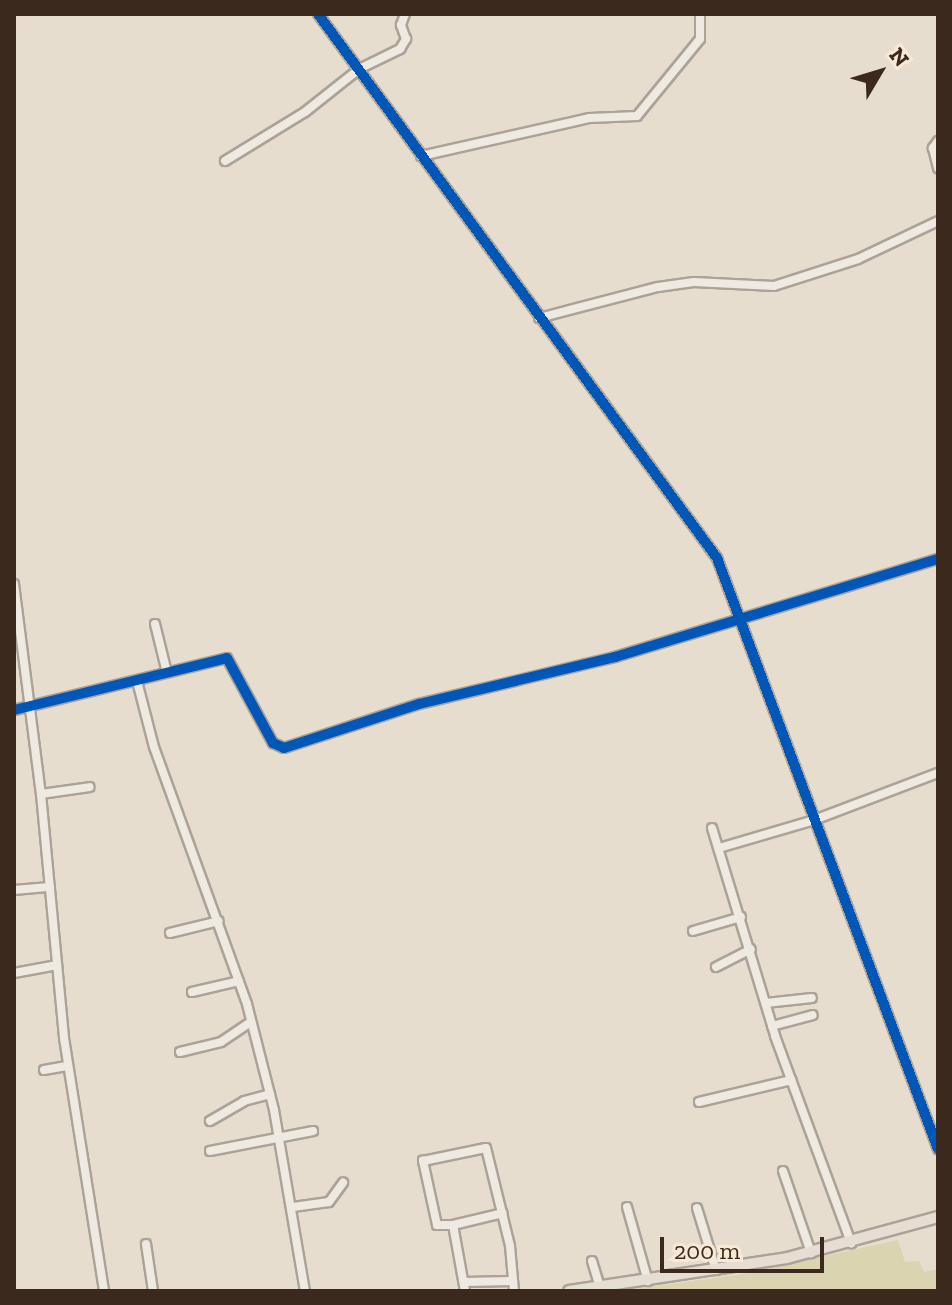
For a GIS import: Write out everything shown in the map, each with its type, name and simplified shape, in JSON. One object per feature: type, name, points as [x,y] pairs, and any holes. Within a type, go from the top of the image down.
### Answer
[{"type":"main road","points":[[569,1291],[811,1253],[938,1217]]},
{"type":"street","points":[[318,14],[717,558],[938,1149]]},
{"type":"street","points":[[225,161],[305,112],[359,69],[403,46],[405,14]]},
{"type":"street","points":[[421,156],[590,118],[637,116],[700,39],[700,14]]},
{"type":"street","points":[[938,141],[933,148],[938,168]]},
{"type":"street","points":[[539,318],[615,294],[682,283],[774,286],[858,259],[938,221]]},
{"type":"street","points":[[14,710],[227,658],[273,743],[284,748],[419,704],[615,657],[938,559]]},
{"type":"street","points":[[14,584],[41,794],[67,1066],[104,1291]]},
{"type":"street","points":[[155,624],[167,673]]},
{"type":"street","points":[[137,681],[154,747],[219,921],[251,1022],[279,1137],[305,1291]]},
{"type":"street","points":[[719,848],[814,820],[938,773]]},
{"type":"street","points":[[41,794],[90,787]]},
{"type":"street","points":[[712,828],[772,1026],[851,1243]]},
{"type":"street","points":[[14,890],[50,887]]},
{"type":"street","points":[[693,931],[741,917]]},
{"type":"street","points":[[170,933],[219,921]]},
{"type":"street","points":[[716,967],[751,949]]},
{"type":"street","points":[[14,973],[57,965]]},
{"type":"street","points":[[192,992],[239,981]]},
{"type":"street","points":[[766,1003],[812,998]]},
{"type":"street","points":[[772,1026],[813,1015]]},
{"type":"street","points":[[180,1052],[221,1042],[251,1022]]},
{"type":"street","points":[[44,1070],[67,1066]]},
{"type":"street","points":[[699,1102],[791,1080]]},
{"type":"street","points":[[210,1121],[244,1101],[270,1094]]},
{"type":"street","points":[[210,1151],[313,1131]]},
{"type":"street","points":[[453,1225],[464,1286],[514,1286],[503,1213],[486,1148],[426,1159],[437,1225],[453,1225],[503,1213]]},
{"type":"street","points":[[783,1171],[811,1253]]},
{"type":"street","points":[[293,1207],[329,1202],[343,1183]]},
{"type":"street","points":[[627,1207],[648,1281]]},
{"type":"street","points":[[697,1208],[716,1270]]},
{"type":"street","points":[[146,1244],[153,1291]]},
{"type":"street","points":[[592,1261],[600,1288]]},
{"type":"shaded area","points":[[898,1240],[905,1262],[919,1261],[924,1272],[938,1269],[938,1291],[621,1291],[743,1274]]},
{"type":"cycle path","points":[[318,14],[717,558],[938,1149]]},
{"type":"cycle path","points":[[14,710],[227,658],[273,743],[284,748],[419,704],[615,657],[938,559]]}]
